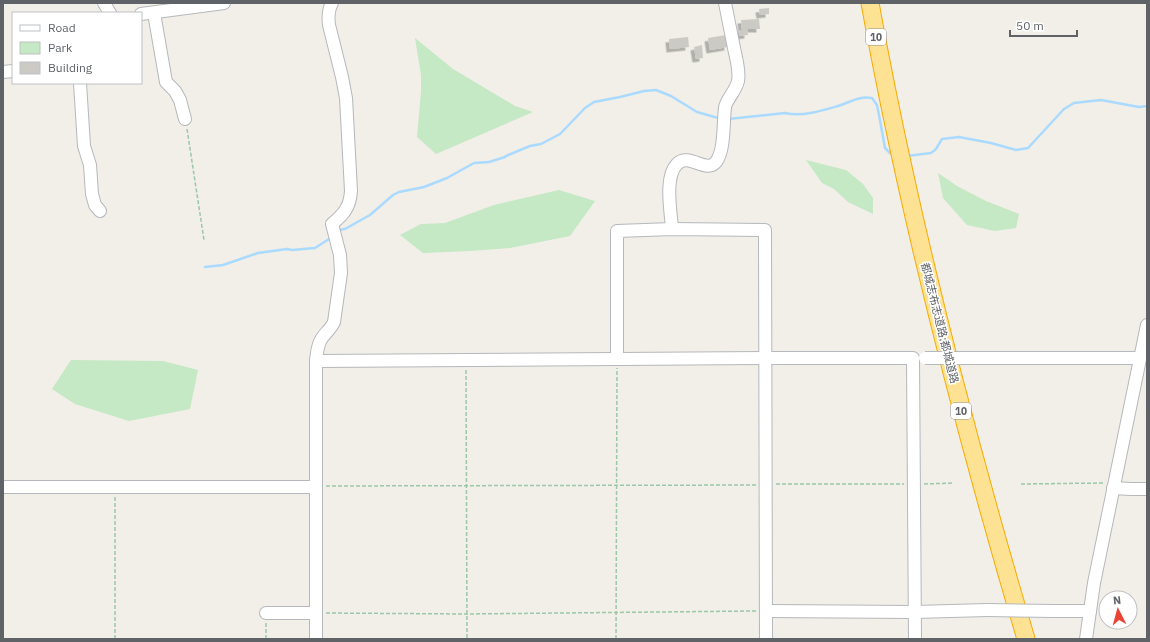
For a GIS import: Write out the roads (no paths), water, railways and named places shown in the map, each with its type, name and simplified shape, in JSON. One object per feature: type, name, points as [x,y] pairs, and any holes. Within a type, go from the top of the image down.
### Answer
[{"type":"highway","name":"都城志布志道路;都城道路","points":[[870,3],[882,71],[905,180],[966,432],[1026,639]]},
{"type":"street","points":[[104,3],[109,12]]},
{"type":"street","points":[[142,14],[224,3]]},
{"type":"street","points":[[316,639],[316,361],[318,345],[322,337],[331,328],[334,322],[341,273],[340,255],[332,224],[344,214],[352,191],[346,98],[328,17],[332,3]]},
{"type":"street","points":[[672,229],[669,184],[671,172],[677,163],[684,160],[708,166],[713,165],[717,161],[721,151],[725,106],[736,88],[738,80],[737,65],[725,3]]},
{"type":"street","points":[[154,13],[166,82],[175,91],[180,100],[185,119]]},
{"type":"street","points":[[80,84],[84,146],[90,165],[94,206],[100,211]]},
{"type":"street","points":[[617,358],[618,231],[672,229],[765,230],[766,639]]},
{"type":"street","points":[[1086,639],[1094,583],[1113,485],[1147,325]]},
{"type":"street","points":[[316,361],[617,358],[1140,358]]},
{"type":"street","points":[[915,639],[914,484],[919,358]]},
{"type":"street","points":[[1113,485],[1147,489]]},
{"type":"street","points":[[3,487],[316,486]]},
{"type":"street","points":[[766,611],[1090,611]]},
{"type":"street","points":[[266,613],[316,614]]},
{"type":"waterway","points":[[338,230],[345,229],[370,215],[393,195],[399,192],[424,187],[447,178],[474,163],[489,162],[530,146],[541,144],[560,134],[585,108],[594,102],[644,91],[656,90],[671,96],[697,112],[718,118]]},
{"type":"waterway","points":[[728,119],[785,113],[805,114],[832,108],[859,99],[872,98],[877,105],[885,148],[891,154],[894,154]]},
{"type":"waterway","points":[[907,156],[931,153],[936,149],[942,139],[959,137],[991,143],[1016,150],[1028,148],[1064,109],[1074,103],[1101,100],[1139,107],[1147,106]]},
{"type":"waterway","points":[[205,267],[223,265],[258,253],[287,249],[315,248],[329,239]]}]
